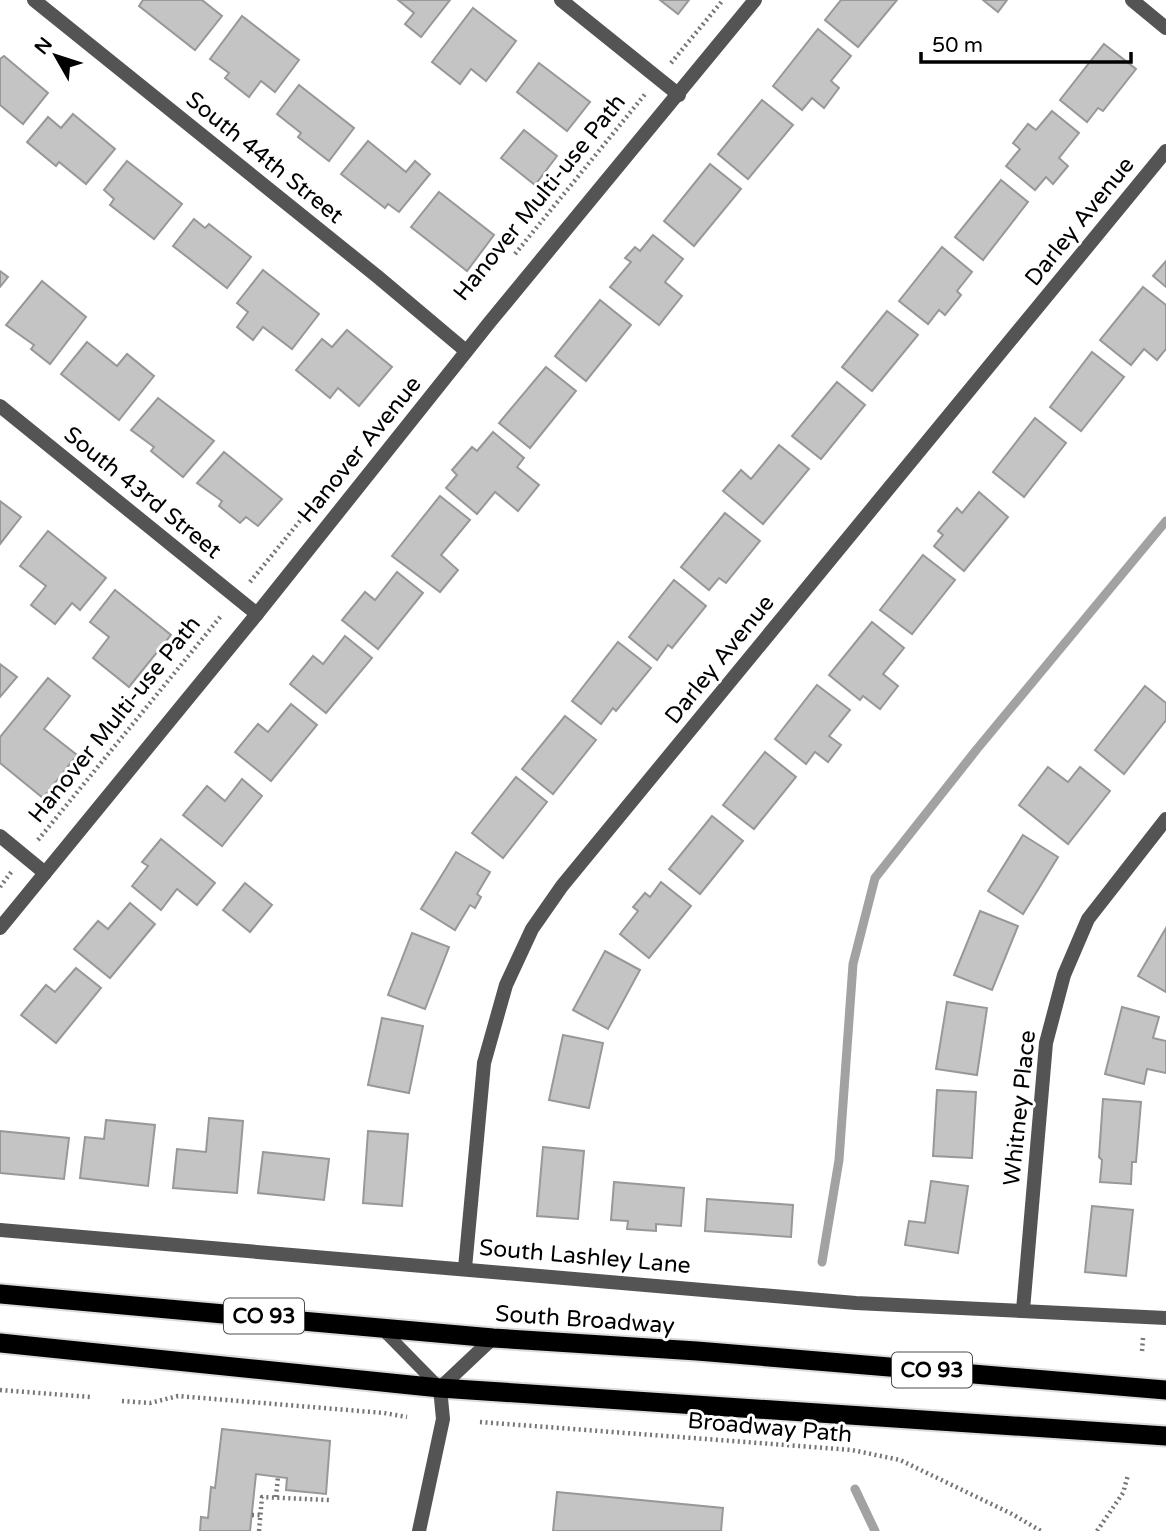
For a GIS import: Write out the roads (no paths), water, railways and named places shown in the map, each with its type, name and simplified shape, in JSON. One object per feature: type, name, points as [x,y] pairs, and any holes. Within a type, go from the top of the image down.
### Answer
[{"type":"highway","name":"South Broadway","points":[[0,1294],[493,1338],[697,1351],[1166,1390]]},
{"type":"highway","name":"CO 93","points":[[0,1343],[440,1388],[1166,1436]]},
{"type":"street","name":"South 44th Street","points":[[34,0],[466,351]]},
{"type":"street","points":[[561,0],[679,95]]},
{"type":"street","name":"Hanover Avenue","points":[[0,928],[257,614],[466,351],[755,0]]},
{"type":"street","points":[[1132,0],[1166,28]]},
{"type":"street","name":"Darley Avenue","points":[[465,1268],[484,1063],[506,985],[532,929],[562,886],[1166,151]]},
{"type":"street","name":"South 43rd Street","points":[[0,406],[257,614]]},
{"type":"street","name":"Whitney Place","points":[[1023,1310],[1046,1043],[1064,975],[1088,919],[1166,819]]},
{"type":"street","points":[[0,836],[45,873]]},
{"type":"street","name":"South Lashley Lane","points":[[0,1230],[856,1303],[1166,1318]]},
{"type":"street","points":[[419,1531],[443,1419],[440,1388],[493,1338]]},
{"type":"lane","points":[[379,1326],[440,1388]]},
{"type":"waterway","points":[[822,1262],[839,1160],[853,964],[875,878],[977,749],[1166,521]]},
{"type":"waterway","points":[[855,1489],[875,1531]]}]
